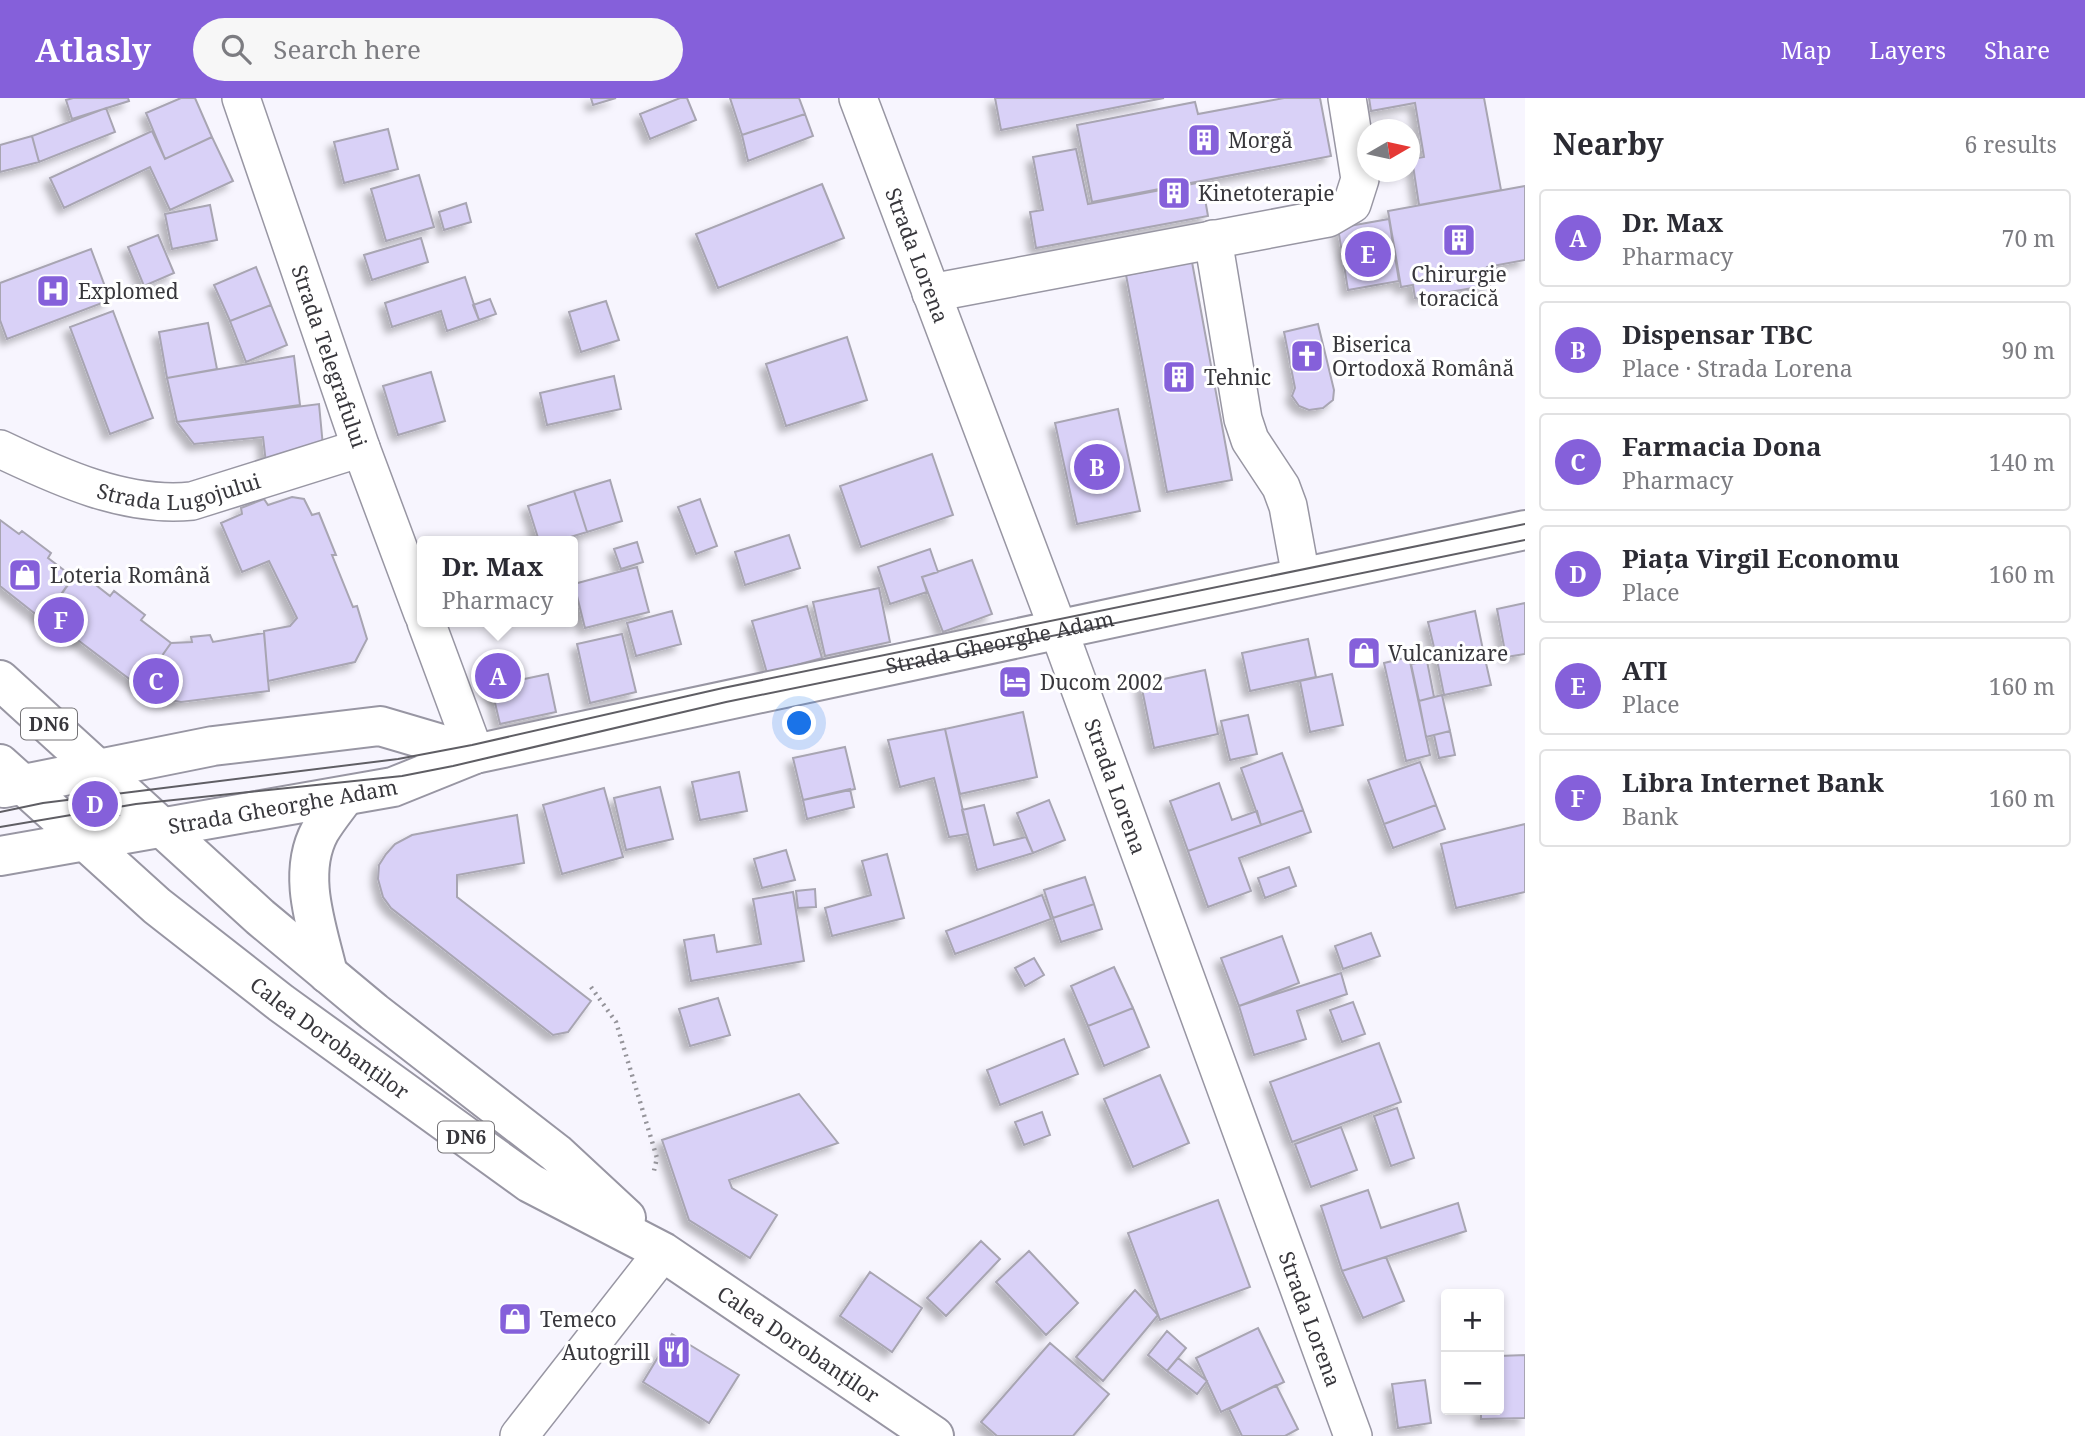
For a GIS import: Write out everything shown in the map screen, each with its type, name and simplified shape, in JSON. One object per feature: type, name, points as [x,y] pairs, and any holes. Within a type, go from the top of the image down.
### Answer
[{"type":"main road","name":"Strada Gheorghe Adam","points":[[0,856],[393,787],[475,754],[1525,530]]},
{"type":"main road","name":"DN6","points":[[0,680],[161,828]]},
{"type":"main road","name":"Strada Gheorghe Adam","points":[[8,779],[97,769],[213,746],[380,726],[475,754]]},
{"type":"main road","name":"Calea Dorobanților","points":[[8,779],[85,841],[157,906],[281,1003],[530,1183],[663,1252],[934,1436]]},
{"type":"main road","points":[[328,974],[310,897],[309,874],[318,834],[345,796]]},
{"type":"main road","name":"Calea Dorobanților","points":[[161,828],[328,974],[556,1153],[663,1252]]},
{"type":"street","name":"Strada Telegrafului","points":[[241,98],[361,448],[417,598]]},
{"type":"street","name":"Strada Lorena","points":[[858,98],[1057,628],[1353,1436]]},
{"type":"street","points":[[931,293],[1328,218],[1352,204],[1360,180],[1347,98]]},
{"type":"street","points":[[1213,239],[1243,419],[1250,440],[1281,487],[1288,506],[1301,577]]},
{"type":"street","name":"Strada Lugojului","points":[[0,449],[37,467],[108,492],[140,500],[176,502],[192,501],[361,448]]},
{"type":"street","points":[[428,627],[475,754]]},
{"type":"street","points":[[519,1436],[663,1252]]},
{"type":"path","points":[[591,987],[616,1022],[657,1158],[653,1175]]},
{"type":"building","points":[[128,98],[129,101],[72,119],[66,100]]},
{"type":"building","points":[[181,98],[195,98],[212,137],[165,159],[146,113]]},
{"type":"building","points":[[591,98],[616,98],[593,105]]},
{"type":"building","points":[[680,98],[687,98],[696,120],[650,139],[640,114]]},
{"type":"building","points":[[730,98],[799,98],[805,114],[742,135]]},
{"type":"building","points":[[995,98],[1164,98],[1001,130]]},
{"type":"building","name":"Morgă","points":[[1284,98],[1320,98],[1331,156],[1092,202],[1077,125],[1195,102],[1198,114]]},
{"type":"building","points":[[1369,98],[1484,98],[1501,190],[1419,205],[1416,182],[1420,182],[1420,158],[1424,157],[1420,119],[1418,119],[1415,103],[1371,111]]},
{"type":"building","points":[[106,108],[115,132],[39,162],[32,136]]},
{"type":"building","points":[[805,114],[813,136],[748,161],[742,135]]},
{"type":"building","points":[[388,129],[398,169],[344,183],[334,142]]},
{"type":"building","points":[[152,131],[165,159],[212,137],[233,181],[170,210],[150,167],[64,208],[50,178]]},
{"type":"building","points":[[32,136],[39,162],[0,172],[0,145]]},
{"type":"building","name":"Kinetoterapie","points":[[1076,149],[1088,204],[1202,182],[1208,216],[1036,248],[1030,212],[1043,210],[1033,157]]},
{"type":"building","points":[[419,175],[434,227],[386,241],[371,189]]},
{"type":"building","points":[[822,184],[844,238],[718,288],[696,234]]},
{"type":"building","name":"Chirurgie toracică","points":[[1525,186],[1525,260],[1487,267],[1490,285],[1415,298],[1413,285],[1401,287],[1388,211]]},
{"type":"building","points":[[466,203],[471,222],[444,230],[439,212]]},
{"type":"building","points":[[210,205],[217,240],[172,249],[165,214]]},
{"type":"building","points":[[1389,219],[1399,281],[1348,290],[1338,228]]},
{"type":"building","points":[[158,235],[174,273],[144,286],[128,247]]},
{"type":"building","points":[[421,238],[428,262],[372,280],[364,255]]},
{"type":"building","name":"Explomed","points":[[91,249],[110,300],[7,339],[0,320],[0,283]]},
{"type":"building","name":"Tehnic","points":[[1192,262],[1232,480],[1167,492],[1126,275]]},
{"type":"building","points":[[256,267],[271,305],[230,321],[214,285]]},
{"type":"building","points":[[465,277],[479,320],[447,331],[441,311],[392,327],[385,303]]},
{"type":"building","points":[[490,299],[496,314],[479,320],[473,305]]},
{"type":"building","points":[[606,301],[619,340],[581,352],[569,312]]},
{"type":"building","points":[[271,305],[287,345],[246,362],[230,321]]},
{"type":"building","points":[[113,311],[153,418],[110,434],[70,327]]},
{"type":"building","points":[[208,323],[217,369],[167,378],[159,332]]},
{"type":"building","name":"Biserica Ortodoxă Română","points":[[1318,324],[1334,390],[1333,400],[1323,408],[1309,410],[1299,406],[1292,396],[1295,388],[1284,332]]},
{"type":"building","points":[[847,337],[867,400],[786,426],[766,364]]},
{"type":"building","points":[[294,356],[300,405],[177,422],[167,378]]},
{"type":"building","points":[[431,372],[445,421],[398,435],[383,386]]},
{"type":"building","points":[[614,376],[621,409],[547,425],[540,393]]},
{"type":"building","points":[[319,404],[324,457],[266,463],[263,437],[194,444],[177,422]]},
{"type":"building","points":[[1118,409],[1140,511],[1077,524],[1055,423]]},
{"type":"building","points":[[932,454],[953,515],[861,547],[840,486]]},
{"type":"building","points":[[610,480],[622,521],[587,532],[574,491]]},
{"type":"building","points":[[574,491],[587,532],[574,536],[537,536],[528,506]]},
{"type":"building","points":[[292,497],[304,499],[312,515],[319,513],[336,555],[332,555],[353,607],[357,606],[367,639],[355,662],[268,681],[264,631],[290,626],[297,618],[269,561],[242,572],[221,523],[242,514],[241,508],[264,499],[268,505]]},
{"type":"building","points":[[700,499],[717,546],[696,554],[678,507]]},
{"type":"building","points":[[0,520],[19,534],[22,531],[51,553],[48,558],[73,577],[43,620],[0,586]]},
{"type":"building","points":[[789,535],[800,568],[745,585],[735,552]]},
{"type":"building","points":[[637,542],[643,562],[621,569],[614,549]]},
{"type":"building","points":[[930,549],[938,572],[922,577],[927,592],[890,604],[878,567]]},
{"type":"building","points":[[972,560],[992,614],[943,632],[922,577]]},
{"type":"building","points":[[637,567],[649,612],[585,628],[578,600],[578,583]]},
{"type":"building","points":[[78,571],[110,596],[114,591],[145,615],[141,620],[171,643],[140,687],[46,616]]},
{"type":"building","points":[[879,588],[890,642],[825,656],[813,602]]},
{"type":"building","points":[[1525,603],[1525,654],[1506,657],[1497,609]]},
{"type":"building","points":[[807,606],[822,658],[767,673],[752,621]]},
{"type":"building","points":[[672,611],[681,644],[636,656],[627,623]]},
{"type":"building","points":[[1475,611],[1483,650],[1437,660],[1428,622]]},
{"type":"building","points":[[264,633],[269,691],[181,702],[152,697],[140,687],[171,643],[192,642],[191,637],[210,635],[213,642]]},
{"type":"building","points":[[622,634],[636,692],[590,703],[577,644]]},
{"type":"building","points":[[1308,639],[1316,677],[1250,691],[1242,653]]},
{"type":"building","points":[[1483,650],[1491,685],[1444,695],[1437,660]]},
{"type":"building","points":[[1409,657],[1430,755],[1406,761],[1384,663]]},
{"type":"building","points":[[1427,661],[1434,697],[1419,701],[1411,664]]},
{"type":"building","points":[[1205,670],[1218,734],[1154,748],[1141,684]]},
{"type":"building","points":[[548,674],[556,712],[500,724],[491,686]]},
{"type":"building","points":[[1332,674],[1343,725],[1310,732],[1300,681]]},
{"type":"building","points":[[1442,695],[1450,731],[1426,737],[1419,701]]},
{"type":"building","points":[[1023,712],[1037,777],[960,794],[945,729]]},
{"type":"building","points":[[1248,715],[1257,754],[1230,760],[1221,721]]},
{"type":"building","points":[[945,729],[968,834],[949,837],[934,778],[900,787],[888,740]]},
{"type":"building","points":[[1450,731],[1455,755],[1439,758],[1434,735]]},
{"type":"building","points":[[845,747],[855,789],[803,800],[793,758]]},
{"type":"building","points":[[1282,753],[1303,810],[1261,825],[1241,768]]},
{"type":"building","points":[[1420,762],[1436,805],[1384,824],[1368,780]]},
{"type":"building","points":[[739,772],[747,811],[700,820],[692,782]]},
{"type":"building","points":[[1219,783],[1232,820],[1257,811],[1261,825],[1188,851],[1170,801]]},
{"type":"building","points":[[660,787],[673,839],[626,850],[614,798]]},
{"type":"building","points":[[604,788],[623,857],[562,874],[543,805]]},
{"type":"building","points":[[850,789],[854,807],[807,819],[803,800]]},
{"type":"building","points":[[1049,800],[1065,840],[1033,853],[1017,813]]},
{"type":"building","points":[[984,805],[994,845],[1026,837],[1033,853],[977,870],[962,810]]},
{"type":"building","points":[[1436,805],[1445,829],[1393,848],[1384,824]]},
{"type":"building","points":[[1303,810],[1311,832],[1239,858],[1251,891],[1208,907],[1188,851]]},
{"type":"building","points":[[517,815],[524,863],[457,875],[457,897],[591,1001],[568,1032],[553,1035],[391,908],[383,897],[378,879],[379,865],[386,854],[395,844],[412,835]]},
{"type":"building","points":[[1525,824],[1525,892],[1456,908],[1441,844]]},
{"type":"building","points":[[786,850],[795,880],[762,888],[754,859]]},
{"type":"building","points":[[887,854],[904,918],[832,936],[825,908],[871,895],[862,861]]},
{"type":"building","points":[[1289,867],[1296,886],[1265,898],[1258,878]]},
{"type":"building","points":[[1085,877],[1094,904],[1053,918],[1044,890]]},
{"type":"building","points":[[815,889],[816,907],[798,908],[796,891]]},
{"type":"building","points":[[793,892],[804,961],[691,981],[684,940],[714,935],[717,952],[761,944],[753,899]]},
{"type":"building","points":[[1042,895],[1051,919],[955,954],[946,931]]},
{"type":"building","points":[[1094,904],[1102,929],[1061,942],[1053,918]]},
{"type":"building","points":[[1371,933],[1380,956],[1343,969],[1335,946]]},
{"type":"building","points":[[1282,936],[1299,983],[1239,1006],[1221,958]]},
{"type":"building","points":[[1034,958],[1044,975],[1025,986],[1015,968]]},
{"type":"building","points":[[1114,967],[1133,1008],[1088,1026],[1071,986]]},
{"type":"building","points":[[1341,973],[1347,994],[1297,1011],[1306,1039],[1254,1055],[1239,1006]]},
{"type":"building","points":[[718,998],[730,1035],[690,1046],[679,1009]]},
{"type":"building","points":[[1353,1002],[1365,1034],[1342,1042],[1330,1010]]},
{"type":"building","points":[[1133,1008],[1149,1047],[1104,1066],[1088,1026]]},
{"type":"building","points":[[1064,1039],[1078,1074],[1000,1105],[987,1070]]},
{"type":"building","points":[[1379,1043],[1401,1102],[1292,1142],[1270,1082]]},
{"type":"building","points":[[1160,1075],[1189,1143],[1133,1167],[1104,1099]]},
{"type":"building","points":[[799,1094],[838,1143],[729,1180],[732,1188],[777,1215],[750,1258],[689,1220],[662,1140]]},
{"type":"building","points":[[1397,1108],[1414,1158],[1391,1166],[1374,1116]]},
{"type":"building","points":[[1042,1112],[1050,1135],[1024,1145],[1015,1122]]},
{"type":"building","points":[[1341,1127],[1357,1170],[1311,1187],[1295,1144]]},
{"type":"building","points":[[1368,1190],[1381,1228],[1458,1203],[1466,1231],[1342,1271],[1321,1206]]},
{"type":"building","points":[[1218,1200],[1250,1287],[1160,1320],[1128,1233]]},
{"type":"building","points":[[981,1241],[1000,1259],[946,1316],[927,1298]]},
{"type":"building","points":[[1029,1251],[1078,1303],[1046,1335],[996,1282]]},
{"type":"building","points":[[1386,1257],[1404,1301],[1363,1318],[1342,1271]]},
{"type":"building","points":[[870,1272],[922,1308],[892,1352],[840,1316]]},
{"type":"building","points":[[1135,1290],[1158,1315],[1103,1381],[1076,1357]]},
{"type":"building","points":[[1258,1328],[1284,1382],[1221,1412],[1196,1358]]},
{"type":"building","points":[[1167,1331],[1186,1348],[1167,1371],[1148,1355]]},
{"type":"building","points":[[672,1334],[739,1375],[709,1423],[643,1382]]},
{"type":"building","points":[[1050,1343],[1109,1394],[1073,1436],[997,1436],[981,1422]]},
{"type":"building","points":[[1525,1355],[1525,1418],[1481,1419],[1481,1415],[1504,1415],[1504,1356]]},
{"type":"building","points":[[1178,1358],[1207,1381],[1197,1394],[1167,1371]]},
{"type":"building","points":[[1425,1380],[1431,1423],[1398,1428],[1392,1384]]},
{"type":"building","points":[[1276,1385],[1298,1429],[1285,1436],[1242,1436],[1229,1409]]},
{"type":"tram line","points":[[0,812],[43,803],[398,759],[472,745],[723,688],[1525,524]]},
{"type":"tram line","points":[[0,827],[136,804],[402,776],[726,702],[1525,540]]},
{"type":"place","name":"Morgă","points":[[1204,140]]},
{"type":"place","name":"Kinetoterapie","points":[[1174,193]]},
{"type":"place","name":"Chirurgie toracică","points":[[1459,240]]},
{"type":"place","name":"ATI","points":[[1368,254]]},
{"type":"place","name":"Explomed","points":[[53,291]]},
{"type":"place","name":"Biserica Ortodoxă Română","points":[[1307,356]]},
{"type":"place","name":"Tehnic","points":[[1179,377]]},
{"type":"place","name":"Dispensar TBC","points":[[1097,467]]},
{"type":"place","name":"Loteria Română","points":[[25,575]]},
{"type":"place","name":"Libra Internet Bank","points":[[61,620]]},
{"type":"place","name":"Vulcanizare","points":[[1364,653]]},
{"type":"place","name":"Dr. Max","points":[[498,676]]},
{"type":"place","name":"Farmacia Dona","points":[[156,681]]},
{"type":"place","name":"Ducom 2002","points":[[1015,682]]},
{"type":"place","name":"Piața Virgil Economu","points":[[95,804]]},
{"type":"place","name":"Temeco","points":[[515,1319]]},
{"type":"place","name":"Autogrill","points":[[674,1352]]}]
